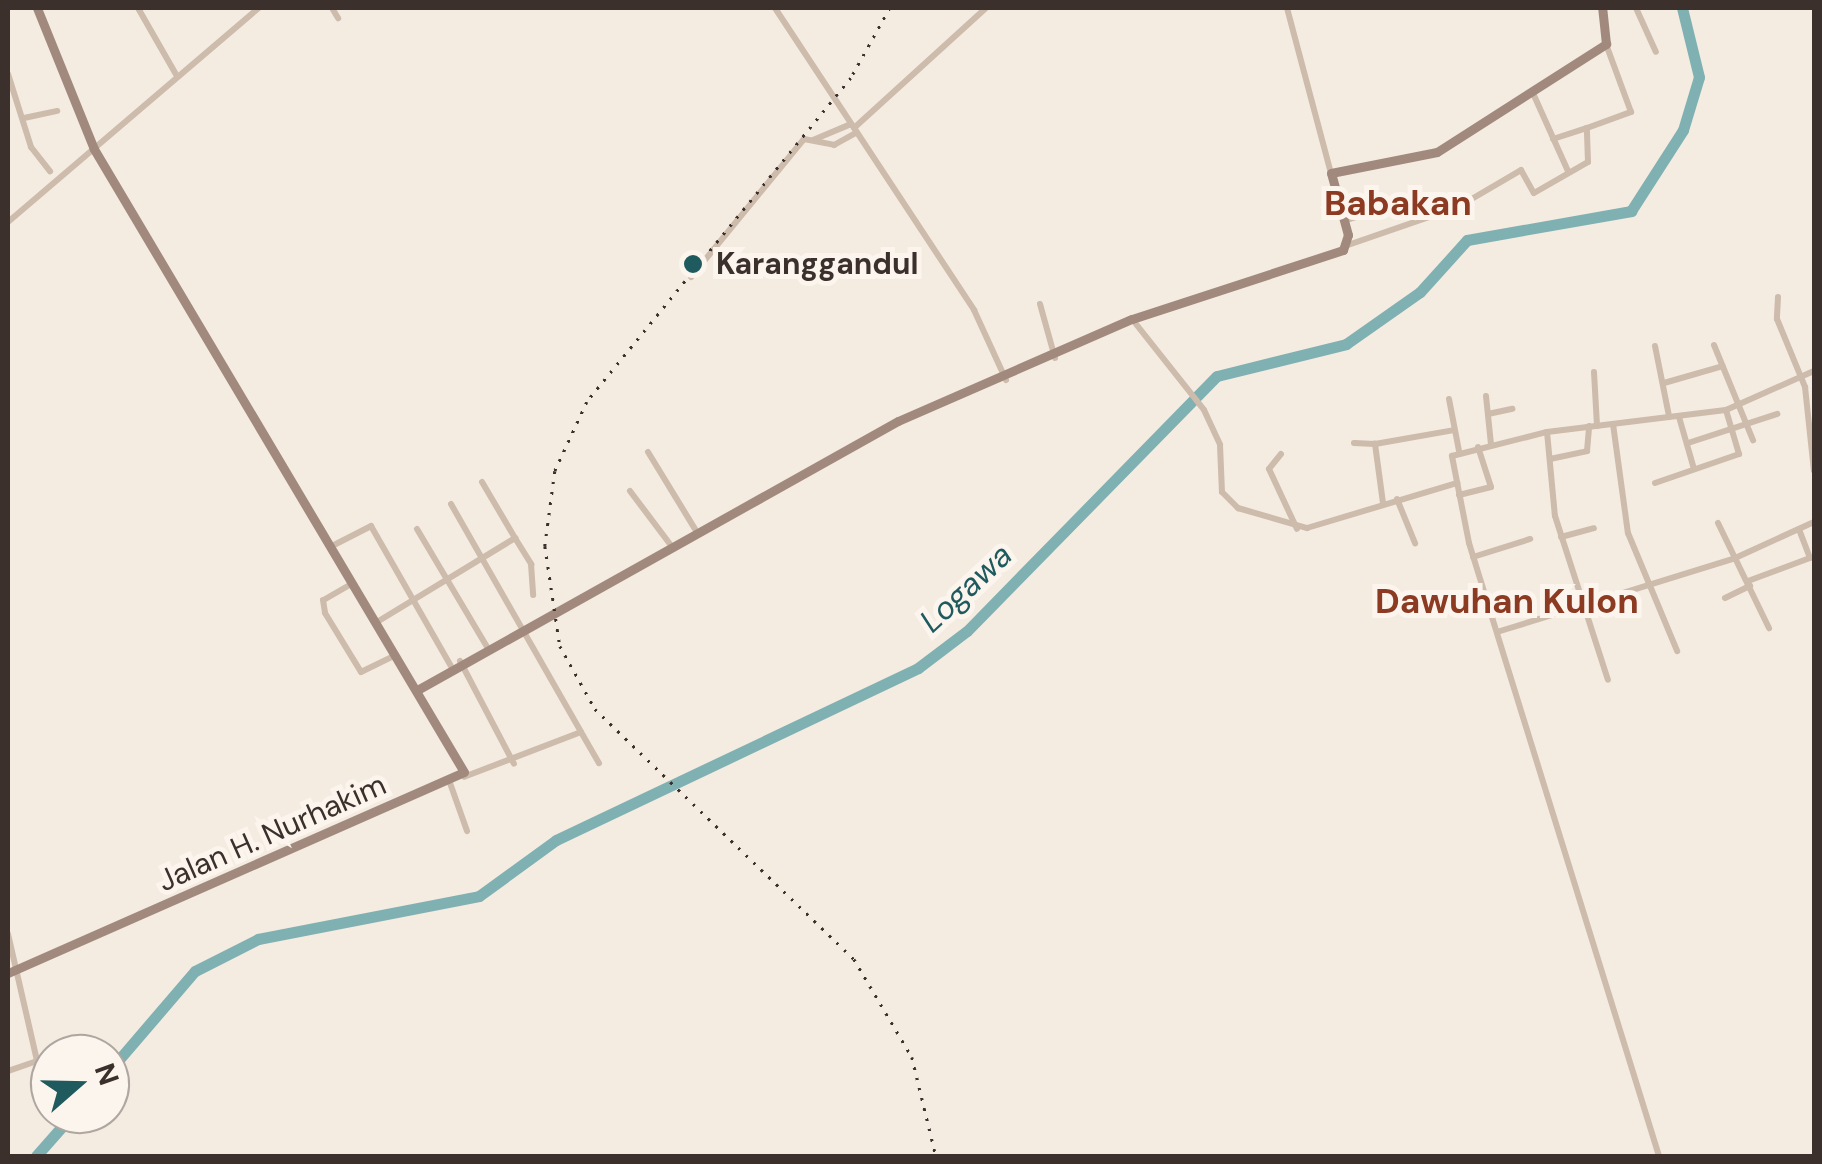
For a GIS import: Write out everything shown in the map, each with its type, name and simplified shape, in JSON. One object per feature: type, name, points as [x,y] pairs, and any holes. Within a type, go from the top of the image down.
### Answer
[{"type":"main road","points":[[37,8],[94,149],[420,689],[464,776]]},
{"type":"main road","points":[[420,689],[456,664],[695,529],[898,421],[1006,380],[1132,319],[1348,245],[1331,172],[1428,157],[1606,44],[1602,8]]},
{"type":"main road","name":"Jalan H. Nurhakim","points":[[12,972],[464,776]]},
{"type":"street","points":[[138,8],[177,76]]},
{"type":"street","points":[[8,222],[258,8]]},
{"type":"street","points":[[332,8],[338,18]]},
{"type":"street","points":[[776,8],[974,310],[1006,380]]},
{"type":"street","points":[[691,277],[804,140],[834,145],[986,8]]},
{"type":"street","points":[[1287,8],[1331,172]]},
{"type":"street","points":[[1636,8],[1656,52]]},
{"type":"street","points":[[1553,139],[1631,112],[1606,44]]},
{"type":"street","points":[[8,74],[50,172]]},
{"type":"street","points":[[1532,90],[1568,171]]},
{"type":"street","points":[[24,118],[57,112]]},
{"type":"street","points":[[814,140],[854,128]]},
{"type":"street","points":[[1348,245],[1458,207],[1521,170],[1534,193],[1592,156],[1587,128]]},
{"type":"street","points":[[1344,221],[1369,213]]},
{"type":"street","points":[[1778,297],[1777,319],[1802,377],[1814,471]]},
{"type":"street","points":[[1040,304],[1055,358]]},
{"type":"street","points":[[1132,319],[1204,410],[1220,445],[1225,498],[1297,529],[1457,483]]},
{"type":"street","points":[[1655,346],[1669,416]]},
{"type":"street","points":[[1714,346],[1753,440]]},
{"type":"street","points":[[1664,383],[1722,366]]},
{"type":"street","points":[[1459,451],[1547,432],[1726,410],[1814,371]]},
{"type":"street","points":[[1550,459],[1586,452],[1592,426],[1594,372]]},
{"type":"street","points":[[1486,396],[1491,444]]},
{"type":"street","points":[[1449,399],[1459,451],[1457,483],[1473,557],[1659,1156]]},
{"type":"street","points":[[1488,414],[1512,409]]},
{"type":"street","points":[[1655,484],[1739,454],[1726,410]]},
{"type":"street","points":[[1688,443],[1735,432],[1777,414]]},
{"type":"street","points":[[1679,417],[1694,469]]},
{"type":"street","points":[[1613,424],[1646,589],[1676,651]]},
{"type":"street","points":[[1354,443],[1375,444],[1454,430]]},
{"type":"street","points":[[1547,432],[1561,537],[1608,680]]},
{"type":"street","points":[[1375,444],[1384,503]]},
{"type":"street","points":[[1459,494],[1491,487],[1478,446]]},
{"type":"street","points":[[648,452],[695,529]]},
{"type":"street","points":[[1281,454],[1269,469],[1297,529]]},
{"type":"street","points":[[482,482],[531,564],[533,595]]},
{"type":"street","points":[[630,491],[670,544]]},
{"type":"street","points":[[1397,499],[1415,543]]},
{"type":"street","points":[[451,504],[599,763]]},
{"type":"street","points":[[1497,632],[1733,559],[1800,532],[1814,522]]},
{"type":"street","points":[[1718,523],[1769,628]]},
{"type":"street","points":[[332,546],[370,526],[514,764]]},
{"type":"street","points":[[417,528],[488,647]]},
{"type":"street","points":[[1561,537],[1594,528]]},
{"type":"street","points":[[1725,598],[1810,558],[1800,532]]},
{"type":"street","points":[[377,622],[481,554],[514,538]]},
{"type":"street","points":[[1473,557],[1530,540]]},
{"type":"street","points":[[354,583],[322,604],[361,672],[397,654]]},
{"type":"street","points":[[464,776],[514,764],[580,732]]},
{"type":"street","points":[[450,783],[467,831]]},
{"type":"street","points":[[8,934],[12,972],[37,1061],[8,1072]]},
{"type":"waterway","name":"Logawa","points":[[130,1047],[195,971],[258,939],[479,896],[556,840],[918,668],[967,631],[1217,376],[1346,344],[1420,292],[1467,240],[1631,211],[1683,130],[1699,77],[1682,8]]},
{"type":"waterway","name":"Logawa","points":[[36,1156],[55,1134]]},
{"type":"railway","points":[[890,8],[851,78],[587,402],[555,471],[545,546],[560,646],[595,709],[854,959],[912,1057],[936,1156]]},
{"type":"place","name":"Karanggandul","points":[[693,264]]},
{"type":"district","name":"Babakan","points":[[1398,203]]},
{"type":"district","name":"Dawuhan Kulon","points":[[1507,601]]}]
